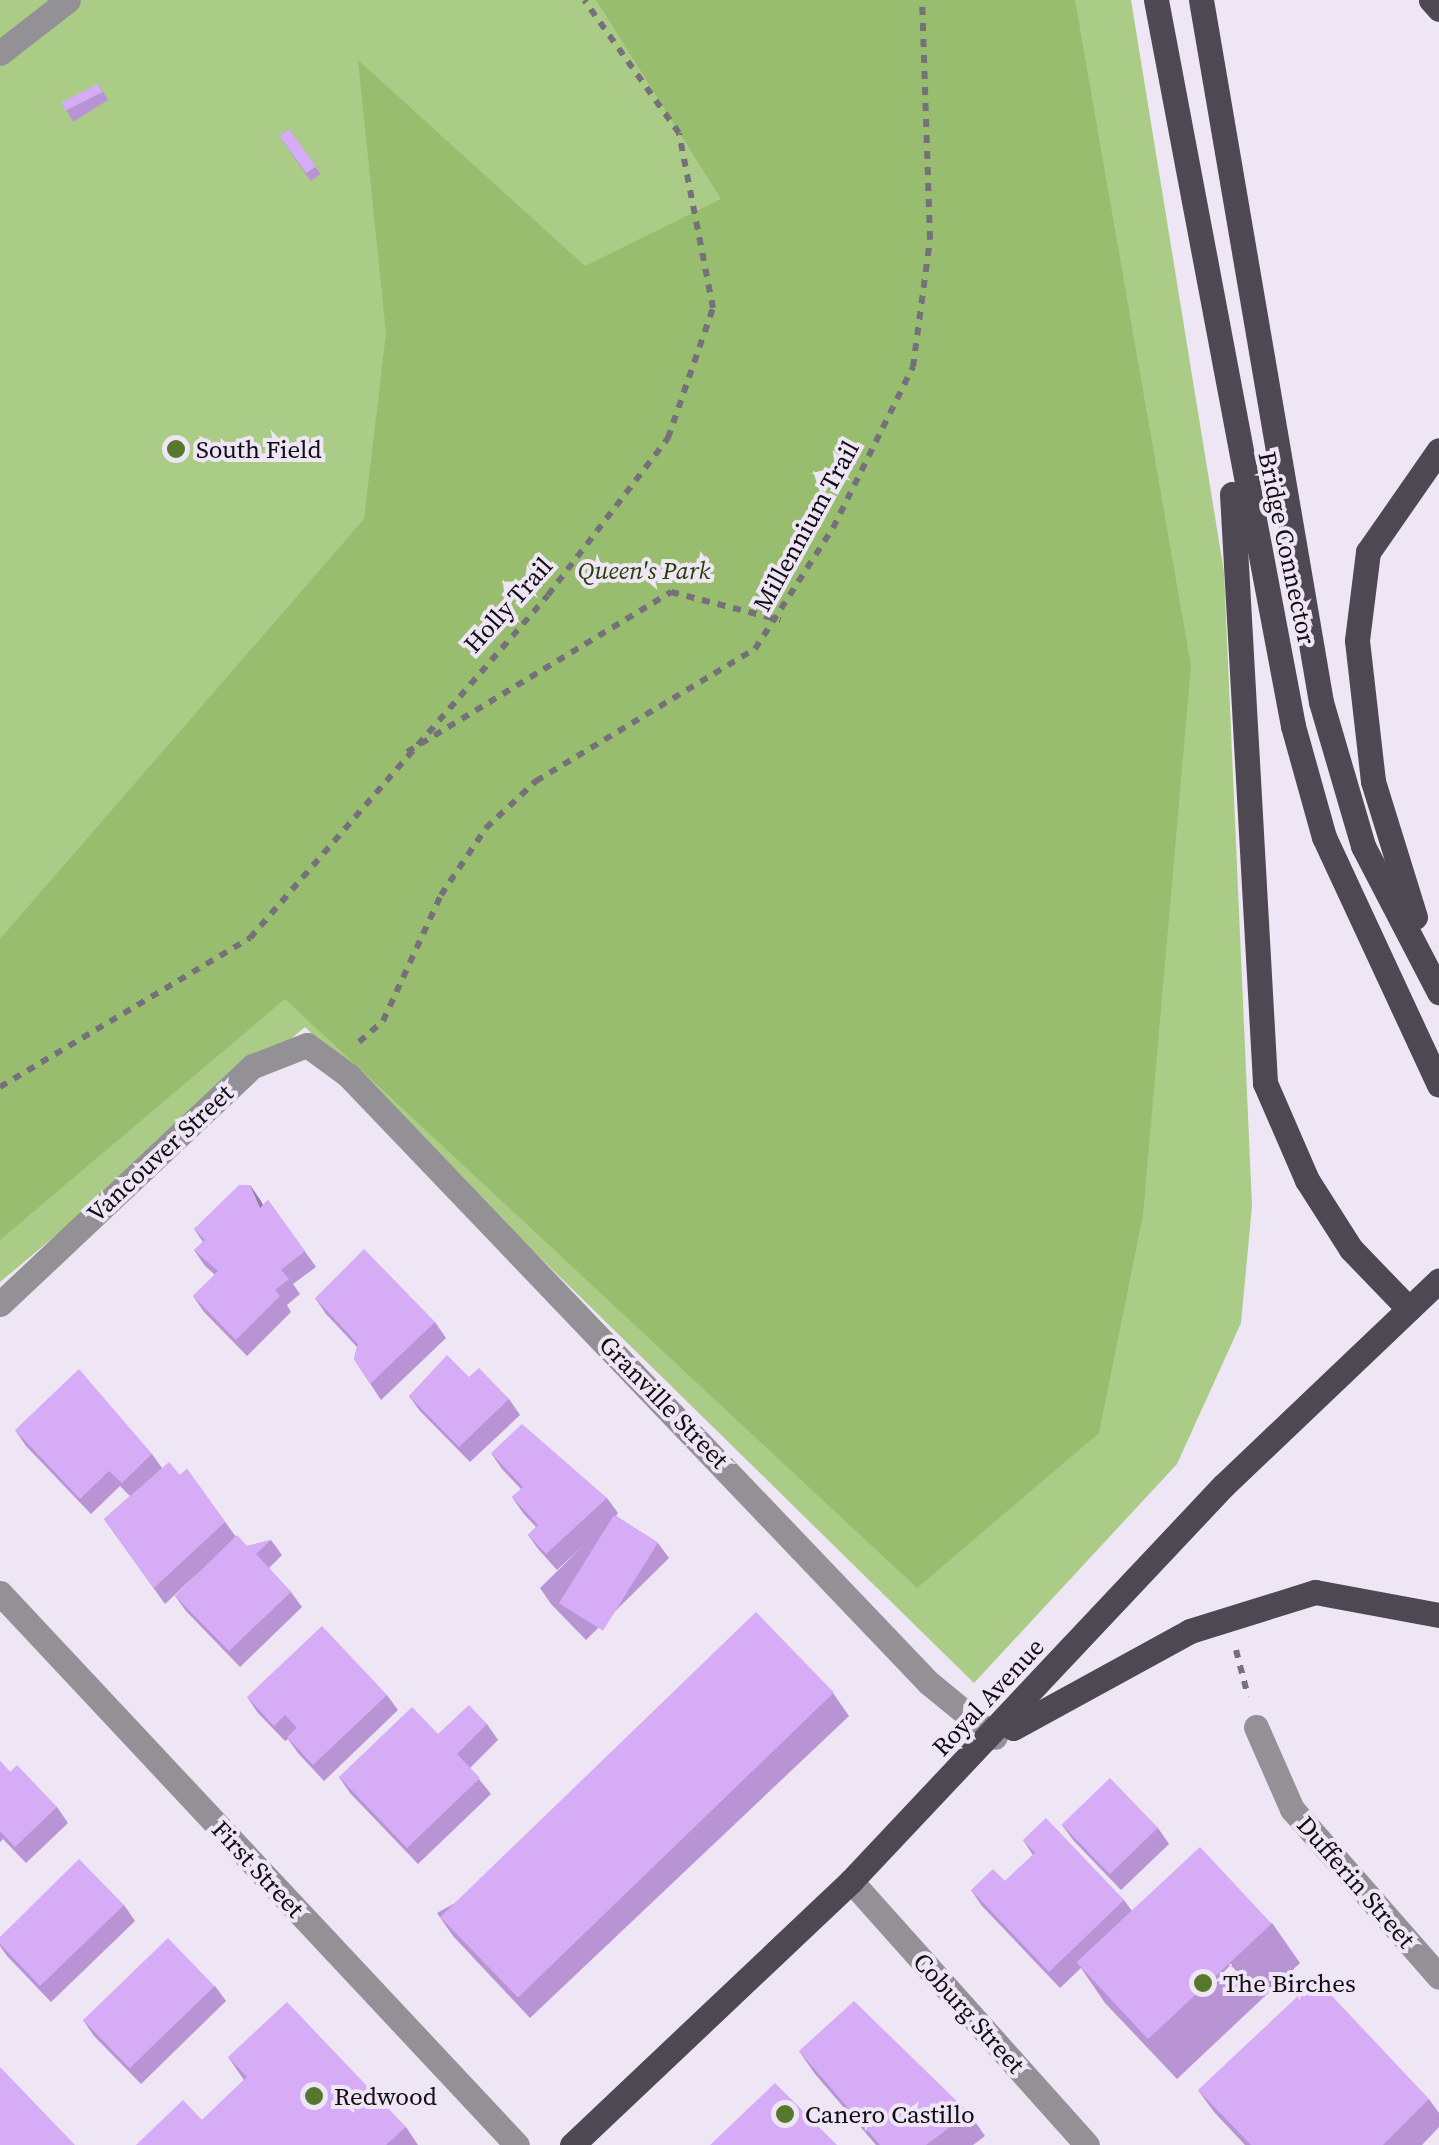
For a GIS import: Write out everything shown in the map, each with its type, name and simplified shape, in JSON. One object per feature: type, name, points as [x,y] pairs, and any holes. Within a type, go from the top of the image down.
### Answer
[{"type":"main road","name":"Bridge Connector","points":[[1156,0],[1224,394],[1324,836],[1439,1085]]},
{"type":"main road","name":"Bridge Connector","points":[[1201,0],[1322,702],[1363,846],[1439,992]]},
{"type":"main road","points":[[1431,0],[1439,9]]},
{"type":"main road","points":[[1224,394],[1265,1083],[1308,1180],[1351,1249],[1410,1309]]},
{"type":"main road","points":[[1439,450],[1368,552],[1357,640],[1388,844],[1439,983]]},
{"type":"main road","name":"Royal Avenue","points":[[572,2145],[852,1881],[995,1738],[1171,1540],[1439,1280]]},
{"type":"main road","points":[[995,1738],[1190,1631],[1261,1607],[1315,1592],[1439,1614]]},
{"type":"street","points":[[0,52],[68,0]]},
{"type":"street","name":"Vancouver Street","points":[[0,1304],[269,1054],[307,1045],[335,1062]]},
{"type":"street","name":"Granville Street","points":[[335,1062],[929,1684],[995,1738]]},
{"type":"street","name":"First Street","points":[[0,1593],[516,2145]]},
{"type":"street","name":"Dufferin Street","points":[[1256,1727],[1292,1809],[1439,1977]]},
{"type":"street","name":"Coburg Street","points":[[852,1881],[1074,2141]]},
{"type":"path","name":"Holly Trail","points":[[0,1087],[250,938],[402,754],[548,596],[668,438],[713,308],[679,133],[584,0]]},
{"type":"path","name":"Millennium Trail","points":[[335,1062],[383,1021],[441,895],[486,828],[536,781],[756,649],[780,620],[913,367],[930,238],[922,0]]},
{"type":"path","points":[[402,754],[670,592],[780,620]]},
{"type":"green space","name":"Queen's Park","points":[[0,0],[1131,0],[1224,572],[1252,1206],[1241,1323],[1177,1464],[974,1683],[305,1027],[0,1282]]},
{"type":"green space","name":"Queen's Park","points":[[596,0],[1075,0],[1191,666],[1143,1215],[1099,1433],[917,1588],[285,999],[0,1240],[0,939],[364,519],[386,333],[358,60],[585,266],[721,199]]},
{"type":"building","points":[[98,84],[102,92],[66,111],[61,103]]},
{"type":"building","points":[[289,129],[316,166],[306,173],[279,136]]},
{"type":"building","points":[[239,1185],[250,1185],[260,1208],[268,1200],[305,1251],[281,1270],[289,1279],[275,1290],[280,1296],[236,1340],[193,1296],[218,1271],[194,1250],[205,1240],[194,1229]]},
{"type":"building","points":[[364,1249],[435,1322],[370,1384],[354,1359],[358,1344],[315,1298]]},
{"type":"building","points":[[447,1355],[469,1377],[479,1368],[509,1399],[459,1447],[409,1396]]},
{"type":"building","points":[[79,1369],[152,1454],[122,1483],[109,1471],[80,1499],[15,1430]]},
{"type":"building","points":[[522,1424],[607,1498],[546,1554],[528,1535],[538,1525],[512,1497],[523,1487],[491,1453]]},
{"type":"building","points":[[169,1462],[180,1475],[187,1469],[225,1522],[154,1588],[104,1519]]},
{"type":"building","points":[[614,1515],[658,1543],[603,1631],[559,1603]]},
{"type":"building","points":[[237,1535],[247,1546],[271,1540],[256,1554],[291,1592],[229,1651],[175,1596]]},
{"type":"building","points":[[756,1612],[834,1693],[518,1998],[440,1917]]},
{"type":"building","points":[[322,1626],[387,1695],[313,1765],[287,1737],[297,1728],[285,1715],[274,1726],[247,1697]]},
{"type":"building","points":[[469,1705],[487,1724],[457,1754],[480,1778],[407,1848],[339,1777],[412,1707],[438,1734]]},
{"type":"building","points":[[0,1761],[10,1772],[17,1765],[57,1807],[15,1847],[0,1831]]},
{"type":"building","points":[[1110,1778],[1158,1828],[1110,1874],[1062,1825]]},
{"type":"building","points":[[1046,1818],[1124,1900],[1049,1972],[971,1890],[993,1869],[1005,1881],[1035,1853],[1023,1840]]},
{"type":"building","points":[[1200,1847],[1272,1924],[1148,2039],[1076,1962]]},
{"type":"building","points":[[79,1859],[124,1905],[40,1986],[0,1944],[0,1937]]},
{"type":"building","points":[[168,1938],[215,1986],[130,2068],[83,2020]]},
{"type":"building","points":[[1316,1979],[1429,2099],[1383,2145],[1251,2145],[1198,2090]]},
{"type":"building","points":[[854,2001],[969,2113],[926,2145],[880,2145],[799,2051]]},
{"type":"building","points":[[287,2002],[406,2127],[386,2145],[136,2145],[183,2100],[202,2120],[247,2077],[228,2057]]},
{"type":"building","points":[[0,2067],[75,2145],[0,2145]]},
{"type":"building","points":[[775,2083],[837,2145],[710,2145]]},
{"type":"place","name":"South Field","points":[[176,449]]},
{"type":"place","name":"The Birches","points":[[1203,1983]]},
{"type":"place","name":"Redwood","points":[[314,2096]]},
{"type":"place","name":"Canero Castillo","points":[[785,2114]]}]
